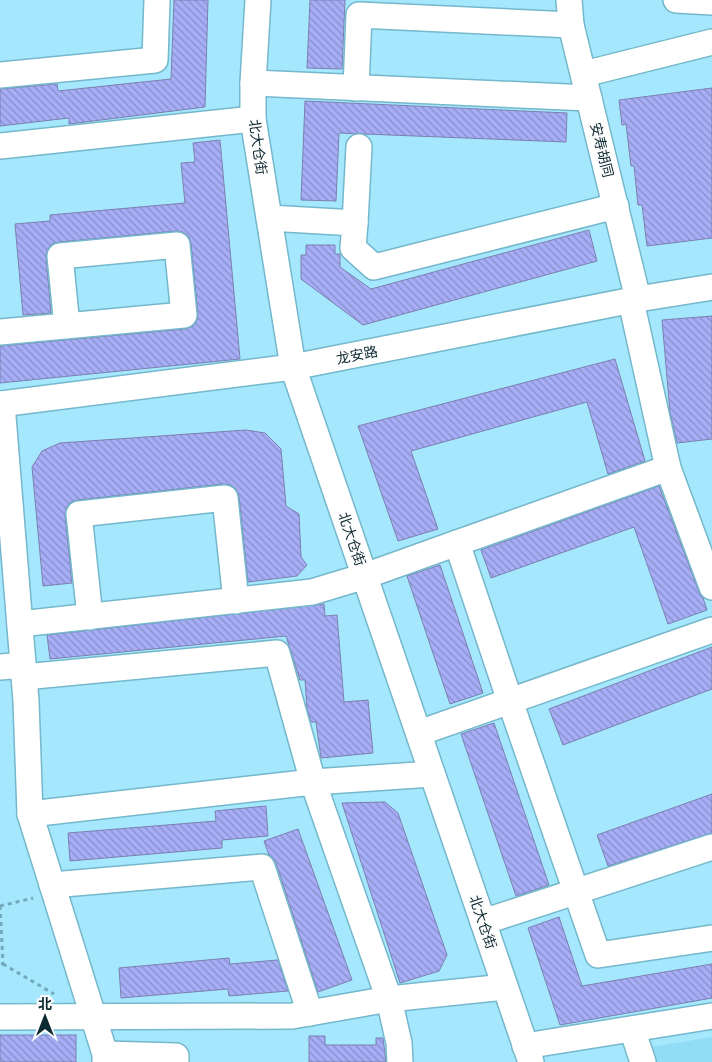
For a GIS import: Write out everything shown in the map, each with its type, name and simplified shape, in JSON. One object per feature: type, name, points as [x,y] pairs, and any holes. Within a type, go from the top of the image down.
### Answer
[{"type":"street","points":[[0,74],[155,60],[157,0]]},
{"type":"street","name":"北大仓街","points":[[258,0],[253,83],[253,119],[293,367],[528,1054]]},
{"type":"street","name":"安寿胡同","points":[[568,0],[571,25],[616,206],[668,468],[712,587]]},
{"type":"street","points":[[676,0],[712,2]]},
{"type":"street","points":[[356,88],[359,15],[571,25]]},
{"type":"street","points":[[584,74],[712,42]]},
{"type":"street","points":[[253,83],[590,98]]},
{"type":"street","points":[[0,146],[253,119]]},
{"type":"street","points":[[359,147],[353,248],[374,267],[616,206]]},
{"type":"street","points":[[269,218],[354,223]]},
{"type":"street","points":[[0,332],[67,326],[184,315],[177,245],[60,256],[67,326]]},
{"type":"street","name":"龙安路","points":[[1,404],[293,367],[634,300],[712,287]]},
{"type":"street","points":[[1,404],[16,670],[30,814],[105,1058],[176,1056],[176,1062]]},
{"type":"street","points":[[13,609],[90,617],[312,592],[365,576],[668,468]]},
{"type":"street","points":[[90,617],[79,514],[225,498],[236,601]]},
{"type":"street","points":[[457,543],[598,955],[712,938]]},
{"type":"street","points":[[418,733],[712,630]]},
{"type":"street","points":[[16,670],[277,652],[313,782],[389,999],[400,1043],[400,1062]]},
{"type":"street","points":[[30,814],[313,782],[432,774]]},
{"type":"street","points":[[483,922],[712,847]]},
{"type":"street","points":[[53,889],[262,866],[310,1012]]},
{"type":"street","points":[[0,1017],[292,1016],[389,999],[505,987]]},
{"type":"street","points":[[528,1054],[632,1029],[712,1016]]},
{"type":"street","points":[[632,1029],[643,1062]]},
{"type":"path","points":[[53,889],[0,906],[1,964],[60,998]]},
{"type":"shaded area","points":[[712,1037],[712,1062],[655,1062],[652,1047]]},
{"type":"building","points":[[174,0],[208,0],[205,107],[69,124],[69,118],[0,126],[0,89],[57,84],[58,91],[171,79]]},
{"type":"building","points":[[310,0],[345,0],[342,69],[307,68]]},
{"type":"building","points":[[712,88],[712,238],[647,246],[642,205],[638,205],[634,166],[631,166],[626,124],[622,125],[619,100]]},
{"type":"building","points":[[305,101],[567,113],[566,142],[339,133],[336,201],[301,200]]},
{"type":"building","points":[[220,140],[240,359],[0,383],[0,346],[185,329],[193,326],[198,314],[191,244],[189,237],[183,232],[176,231],[52,244],[47,250],[46,257],[51,313],[23,315],[15,224],[50,221],[50,215],[185,203],[181,163],[195,162],[193,143]]},
{"type":"building","points":[[589,230],[597,261],[363,325],[301,279],[301,255],[306,255],[306,245],[335,245],[335,254],[340,254],[340,267],[371,289]]},
{"type":"building","points":[[712,316],[712,439],[677,443],[670,412],[662,320]]},
{"type":"building","points":[[615,359],[645,461],[608,474],[587,402],[411,451],[438,529],[398,541],[358,426]]},
{"type":"building","points":[[246,430],[265,433],[281,449],[286,506],[299,514],[301,557],[307,565],[297,576],[248,582],[239,496],[236,489],[231,485],[223,484],[71,502],[66,508],[65,516],[72,583],[43,586],[32,467],[42,451],[60,443]]},
{"type":"building","points":[[659,486],[707,610],[668,624],[634,527],[491,578],[481,550]]},
{"type":"building","points":[[440,565],[483,693],[450,704],[407,576]]},
{"type":"building","points":[[324,604],[325,616],[337,615],[344,702],[368,700],[373,753],[321,758],[316,722],[311,722],[307,709],[305,680],[300,680],[286,636],[50,659],[47,635]]},
{"type":"building","points":[[712,647],[712,689],[563,745],[549,709]]},
{"type":"building","points":[[494,723],[549,885],[516,896],[461,734]]},
{"type":"building","points":[[712,794],[712,833],[608,866],[597,835]]},
{"type":"building","points":[[385,802],[398,813],[447,955],[439,971],[400,983],[342,803]]},
{"type":"building","points":[[266,806],[268,836],[222,840],[222,848],[70,861],[68,833],[216,821],[215,811]]},
{"type":"building","points":[[298,829],[352,980],[318,992],[276,863],[269,855],[264,841]]},
{"type":"building","points":[[559,917],[582,986],[712,964],[712,998],[560,1025],[528,928]]},
{"type":"building","points":[[229,958],[230,964],[278,960],[288,991],[229,996],[228,989],[121,998],[119,968]]},
{"type":"building","points":[[0,1035],[76,1035],[76,1062],[0,1062]]},
{"type":"building","points":[[309,1036],[325,1036],[325,1045],[376,1045],[376,1038],[383,1038],[386,1062],[309,1062]]}]
